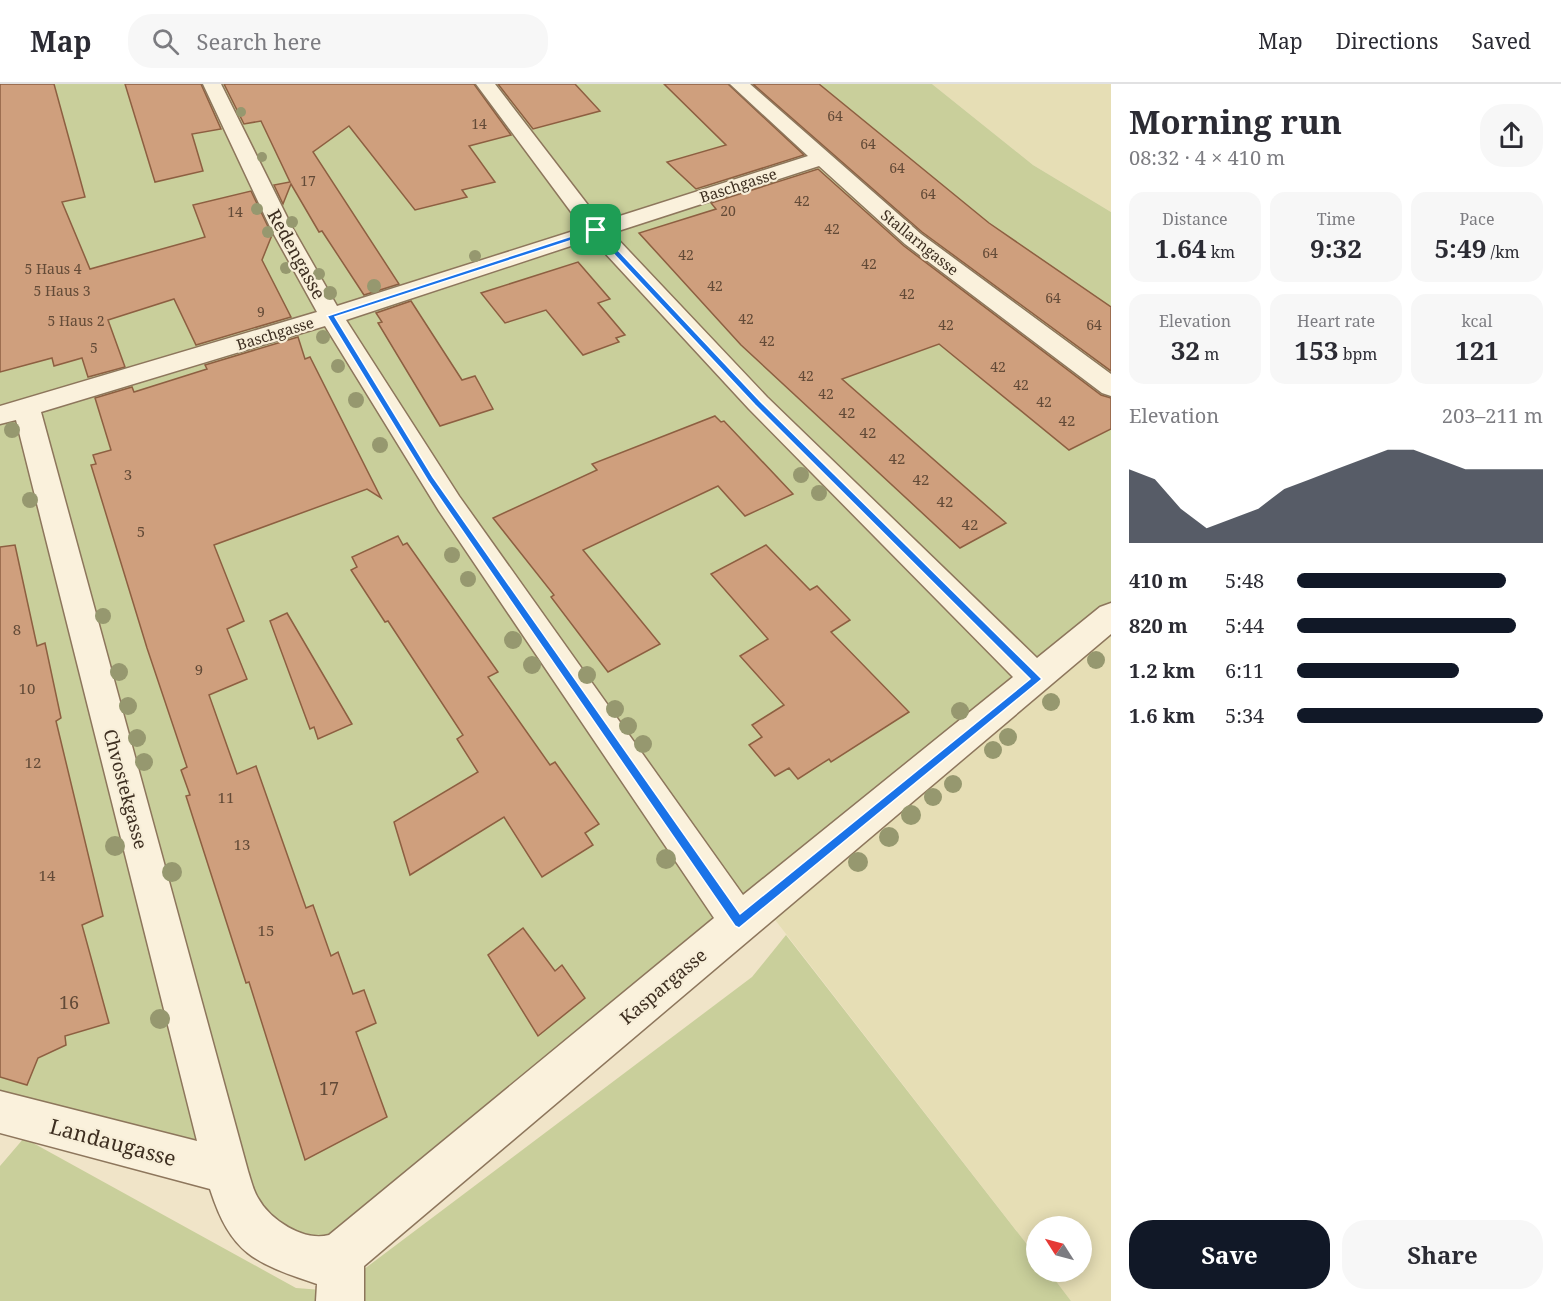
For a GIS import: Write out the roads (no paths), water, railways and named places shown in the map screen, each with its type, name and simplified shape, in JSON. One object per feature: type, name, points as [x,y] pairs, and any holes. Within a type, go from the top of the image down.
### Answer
[{"type":"street","name":"Redengasse","points":[[212,84],[247,164],[331,316],[430,479],[739,922]]},
{"type":"street","points":[[485,84],[596,230],[758,403],[1037,679]]},
{"type":"street","name":"Stallarngasse","points":[[740,84],[914,239],[1111,387]]},
{"type":"street","name":"Baschgasse","points":[[13,411],[331,316],[823,158]]},
{"type":"street","name":"Chvostekgasse","points":[[13,411],[226,1172]]},
{"type":"street","name":"Kaspargasse","points":[[341,1255],[739,922],[1111,616]]},
{"type":"street","name":"Landaugasse","points":[[0,1112],[226,1172]]},
{"type":"street","points":[[226,1172],[240,1212],[260,1236],[293,1253],[318,1262],[341,1255],[340,1301]]}]
